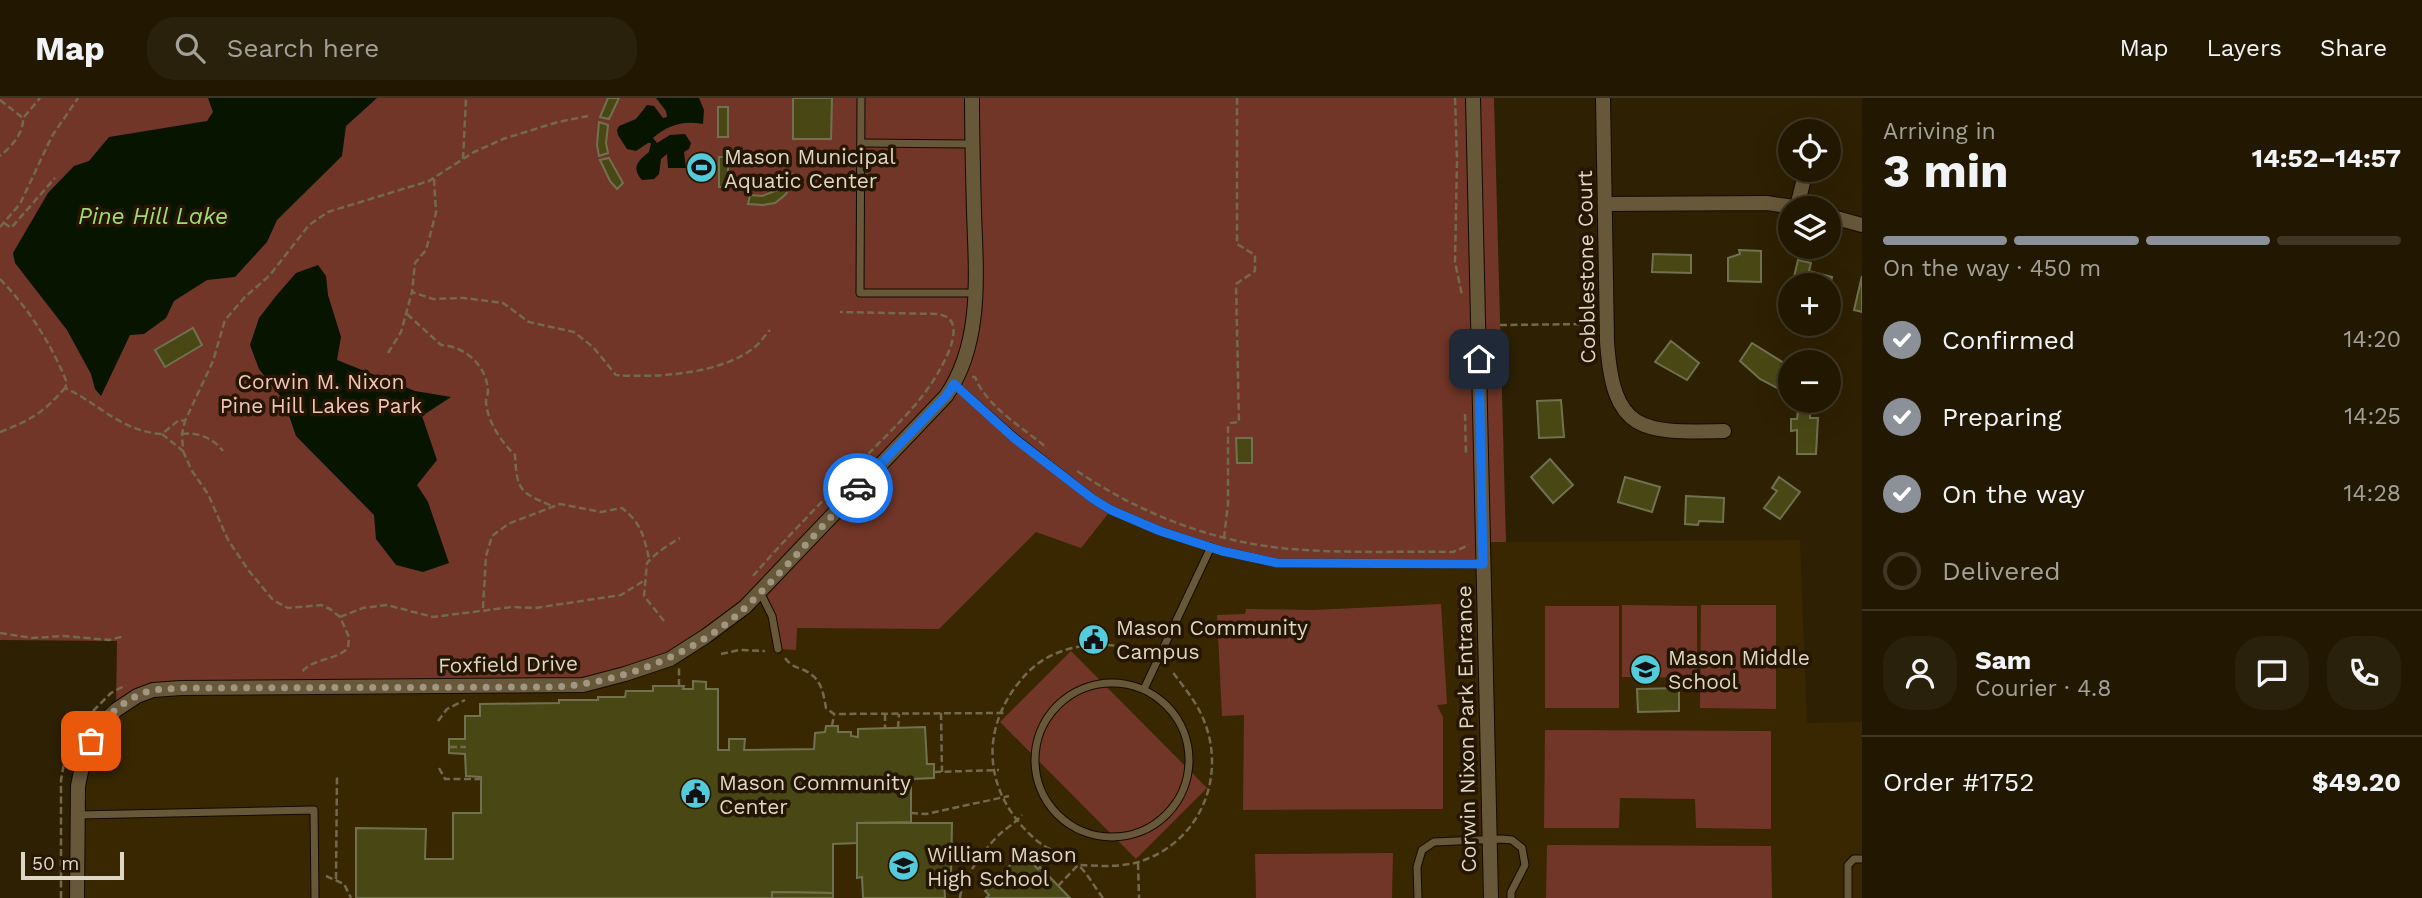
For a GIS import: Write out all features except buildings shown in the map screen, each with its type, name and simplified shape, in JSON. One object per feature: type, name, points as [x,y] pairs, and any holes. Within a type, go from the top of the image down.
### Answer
[{"type":"street","points":[[972,98],[976,293]]},
{"type":"street","name":"Corwin Nixon Park Entrance","points":[[1473,98],[1491,898]]},
{"type":"street","name":"Cobblestone Court","points":[[1603,98],[1609,373],[1619,402],[1633,418],[1651,428],[1682,432],[1724,431]]},
{"type":"street","points":[[1605,204],[1778,205]]},
{"type":"street","points":[[1841,219],[1862,225]]},
{"type":"street","name":"Foxfield Drive","points":[[77,898],[78,786],[85,753],[97,728],[116,710],[153,690],[181,688],[583,685],[670,659],[745,607],[755,587],[946,396],[962,363],[975,311],[976,293]]},
{"type":"lane","points":[[861,98],[860,293],[976,293]]},
{"type":"lane","points":[[861,143],[972,144]]},
{"type":"lane","points":[[954,384],[1014,438],[1093,499],[1111,510],[1160,531],[1277,563],[1483,564]]},
{"type":"lane","points":[[1144,689],[1211,547]]},
{"type":"lane","points":[[755,587],[772,616],[778,649]]},
{"type":"lane","points":[[1120,682],[1144,689],[1164,702],[1179,721],[1187,743],[1189,767],[1183,790],[1170,810],[1152,826],[1131,835],[1107,837],[1084,832],[1062,820],[1046,801],[1041,790],[1036,778],[1034,753],[1040,729],[1053,708],[1073,692],[1096,684],[1120,682]]},
{"type":"lane","points":[[78,815],[314,810],[315,898]]},
{"type":"lane","points":[[1418,898],[1417,867],[1422,850],[1434,842],[1512,840],[1522,848],[1525,865],[1511,892],[1511,898]]},
{"type":"lane","points":[[1848,898],[1848,865],[1854,859],[1862,859]]},
{"type":"path","points":[[0,156],[22,131],[23,118],[40,98]]},
{"type":"path","points":[[0,227],[20,204],[52,136],[78,98]]},
{"type":"path","points":[[463,159],[466,98]]},
{"type":"path","points":[[1223,543],[1228,504],[1228,426],[1239,422],[1236,284],[1255,271],[1255,255],[1237,244],[1237,98]]},
{"type":"path","points":[[1455,98],[1455,262],[1463,306]]},
{"type":"path","points":[[0,100],[23,118]]},
{"type":"path","points":[[300,679],[301,673],[308,665],[341,655],[348,648],[349,637],[340,617],[321,606],[288,608],[273,600],[228,540],[208,494],[192,471],[183,451],[182,434],[185,421],[213,361],[225,320],[244,298],[270,275],[309,225],[328,212],[434,178],[474,152],[503,139],[588,116]]},
{"type":"path","points":[[4,223],[11,228],[55,178]]},
{"type":"path","points":[[388,354],[401,332],[412,292],[415,263],[426,250],[436,213],[434,178]]},
{"type":"path","points":[[0,279],[36,324],[54,353],[67,383],[52,403],[31,420],[0,432]]},
{"type":"path","points":[[412,292],[433,299],[464,298],[503,303],[529,322],[574,332],[593,347],[616,375],[659,375],[715,366],[737,359],[757,346],[770,330]]},
{"type":"path","points":[[755,587],[926,391],[940,370],[951,342],[952,321],[947,316],[840,312]]},
{"type":"path","points":[[407,314],[441,345],[454,345],[471,356],[485,374],[488,392],[486,402],[491,420],[506,447],[515,455],[516,474],[521,489],[525,494],[552,506]]},
{"type":"path","points":[[1500,325],[1590,324]]},
{"type":"path","points":[[970,377],[975,377],[993,402],[1048,449]]},
{"type":"path","points":[[65,387],[128,426],[144,433],[162,434],[183,451]]},
{"type":"path","points":[[1465,406],[1466,466]]},
{"type":"path","points":[[162,434],[179,420],[185,421]]},
{"type":"path","points":[[182,434],[201,434],[223,451]]},
{"type":"path","points":[[1068,466],[1131,504],[1164,518],[1224,537],[1279,548],[1322,551],[1452,552],[1469,545],[1469,550]]},
{"type":"path","points":[[483,610],[486,556],[492,536],[508,524],[560,504],[601,512],[622,508],[635,518],[649,559],[643,596],[664,621]]},
{"type":"path","points":[[649,559],[659,555],[664,547],[680,538]]},
{"type":"path","points":[[340,617],[363,608],[387,605],[433,617],[512,607],[535,608],[621,595],[645,580]]},
{"type":"path","points":[[0,633],[32,638],[64,636],[109,640],[125,636]]},
{"type":"path","points":[[1104,898],[1078,865],[1041,844],[1017,820],[1002,797],[997,770],[992,762],[993,733],[999,713],[1012,688],[1034,666],[1060,652],[1088,645],[1118,645],[1133,649]]},
{"type":"path","points":[[721,654],[739,650],[765,651]]},
{"type":"path","points":[[785,658],[791,666],[813,675],[821,684],[826,708],[834,714],[1004,713]]},
{"type":"path","points":[[679,666],[679,686]]},
{"type":"path","points":[[1058,886],[1078,865],[1115,866],[1138,862],[1175,845],[1208,799],[1213,771],[1211,746],[1202,715],[1172,671]]},
{"type":"path","points":[[301,673],[314,673]]},
{"type":"path","points":[[90,714],[111,693],[129,684]]},
{"type":"path","points":[[438,721],[447,709],[465,700]]},
{"type":"path","points":[[898,728],[899,713]]},
{"type":"path","points":[[941,713],[942,772]]},
{"type":"path","points":[[832,726],[834,714]]},
{"type":"path","points":[[885,714],[886,728]]},
{"type":"path","points":[[61,898],[61,780],[65,758],[83,723]]},
{"type":"path","points":[[450,747],[466,747]]},
{"type":"path","points":[[439,768],[446,779],[481,779]]},
{"type":"path","points":[[934,772],[997,770]]},
{"type":"path","points":[[336,879],[338,775]]},
{"type":"path","points":[[911,813],[926,814],[1009,796]]},
{"type":"path","points":[[960,898],[960,889],[980,858],[1000,833],[1021,815]]},
{"type":"path","points":[[1138,862],[1139,898]]},
{"type":"path","points":[[326,876],[344,884],[351,898]]},
{"type":"shaded area","name":"Mason Community Campus","points":[[946,396],[1482,542],[1800,540],[1807,723],[1862,722],[1862,898],[77,898],[85,753],[116,710]]},
{"type":"green space","name":"Corwin M. Nixon Pine Hill Lakes Park","points":[[0,98],[1494,98],[1506,542],[1482,542],[1483,564],[1277,563],[1222,551],[1111,510],[1081,548],[1036,532],[939,629],[797,628],[796,650],[778,649],[772,616],[760,592],[670,659],[583,685],[152,690],[116,710],[117,641],[0,640]]},
{"type":"green space","points":[[1441,604],[1447,704],[1437,705],[1443,717],[1443,809],[1243,810],[1244,715],[1222,716],[1217,615],[1245,614],[1246,609],[1313,610]]},
{"type":"green space","points":[[1622,605],[1697,606],[1697,678],[1622,677]]},
{"type":"green space","points":[[1701,605],[1776,605],[1776,709],[1700,708]]},
{"type":"green space","points":[[1545,606],[1619,606],[1619,708],[1545,708]]},
{"type":"green space","points":[[1071,651],[1207,788],[1136,859],[1000,722]]},
{"type":"green space","points":[[1545,730],[1771,731],[1771,829],[1696,828],[1695,799],[1620,798],[1619,828],[1544,828]]},
{"type":"green space","points":[[1547,845],[1771,846],[1772,898],[1546,898]]},
{"type":"green space","points":[[1393,853],[1392,898],[1256,898],[1255,854]]},
{"type":"water","name":"Pine Hill Lake","points":[[208,98],[377,98],[346,126],[342,156],[277,220],[267,242],[235,277],[207,280],[174,301],[166,318],[144,334],[130,335],[101,396],[95,389],[91,374],[67,330],[15,263],[13,253],[48,193],[74,166],[89,161],[109,137],[207,121],[213,112]]},
{"type":"water","points":[[656,98],[699,98],[704,110],[703,124],[676,125],[653,138],[657,143],[670,135],[685,134],[691,143],[689,149],[684,152],[686,168],[668,168],[667,154],[661,159],[659,174],[654,179],[642,180],[636,168],[649,152],[651,143],[636,151],[627,149],[617,130],[619,126],[636,119],[647,105],[654,106],[663,118],[667,117],[666,111]]},
{"type":"water","points":[[318,265],[326,276],[328,295],[341,337],[337,360],[415,391],[451,397],[422,416],[437,460],[417,485],[428,502],[449,563],[423,572],[396,565],[376,539],[374,515],[296,436],[284,401],[259,369],[250,345],[259,318],[296,273]]},
{"type":"way so far","points":[[91,741],[97,728],[116,710],[153,690],[557,687],[583,685],[625,674],[670,659],[745,607],[858,488]]},
{"type":"place","name":"Mason Municipal Aquatic Center","points":[[701,168]]},
{"type":"place","name":"Mason Community Campus","points":[[1093,639]]},
{"type":"place","name":"Mason Middle School","points":[[1645,669]]},
{"type":"place","name":"Mason Community Center","points":[[696,794]]},
{"type":"place","name":"William Mason High School","points":[[904,866]]},
{"type":"route","points":[[858,488],[946,396],[954,384],[1014,438],[1093,499],[1111,510],[1160,531],[1222,551],[1277,563],[1483,564],[1479,359]]}]
